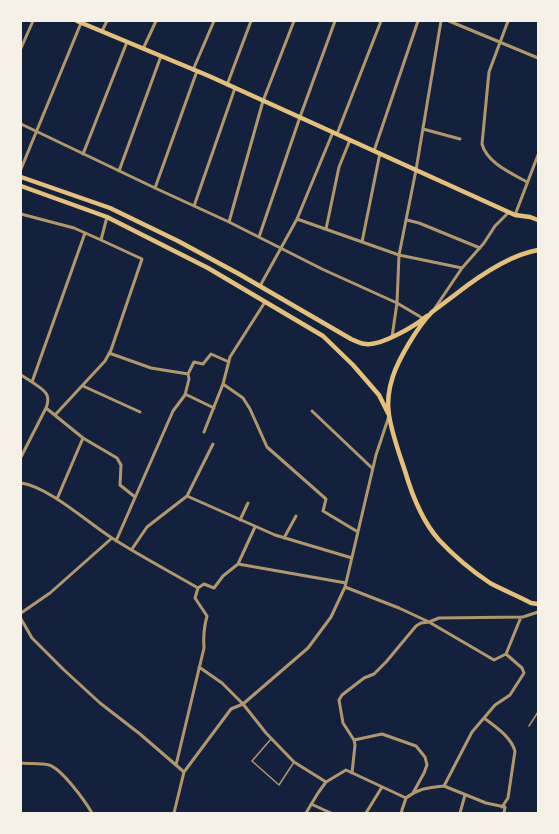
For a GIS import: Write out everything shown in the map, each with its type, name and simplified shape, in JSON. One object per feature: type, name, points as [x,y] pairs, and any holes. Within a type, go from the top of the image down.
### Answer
[{"type":"main road","points":[[79,22],[227,84],[515,215],[530,217],[538,220]]},
{"type":"main road","points":[[21,177],[110,208],[178,241],[260,286],[351,340],[365,344],[374,344],[392,337],[424,319],[471,282],[513,258],[538,250]]},
{"type":"main road","points":[[21,186],[107,217],[208,268],[323,336],[353,365],[379,395],[389,414],[411,492],[422,515],[438,539],[450,552],[491,583],[531,603],[538,604]]},
{"type":"main road","points":[[389,414],[389,391],[393,376],[418,330],[432,313]]},
{"type":"street","points":[[21,48],[33,21]]},
{"type":"street","points":[[102,32],[107,21]]},
{"type":"street","points":[[143,49],[156,21]]},
{"type":"street","points":[[155,188],[195,71],[214,21]]},
{"type":"street","points":[[227,84],[251,21]]},
{"type":"street","points":[[228,222],[263,101],[294,21]]},
{"type":"street","points":[[259,237],[335,21]]},
{"type":"street","points":[[260,286],[297,219],[335,133],[381,21]]},
{"type":"street","points":[[374,151],[418,21]]},
{"type":"street","points":[[392,337],[399,255],[416,170],[441,21]]},
{"type":"street","points":[[449,21],[538,58]]},
{"type":"street","points":[[508,21],[489,72],[482,144],[483,150],[490,158],[527,182]]},
{"type":"street","points":[[21,169],[37,132],[79,22]]},
{"type":"street","points":[[83,154],[128,42]]},
{"type":"street","points":[[119,171],[161,56]]},
{"type":"street","points":[[194,206],[235,88]]},
{"type":"street","points":[[21,124],[396,303],[424,319]]},
{"type":"street","points":[[423,129],[460,139]]},
{"type":"street","points":[[326,229],[339,167],[350,140]]},
{"type":"street","points":[[362,242],[380,153]]},
{"type":"street","points":[[515,215],[538,155]]},
{"type":"street","points":[[432,313],[462,268],[480,248],[495,226],[510,212]]},
{"type":"street","points":[[21,214],[74,228],[142,259],[105,361],[55,415]]},
{"type":"street","points":[[101,240],[107,217]]},
{"type":"street","points":[[297,219],[399,255],[462,268]]},
{"type":"street","points":[[407,220],[419,223],[480,248]]},
{"type":"street","points":[[32,382],[85,233]]},
{"type":"street","points":[[204,432],[223,384],[230,357],[265,302]]},
{"type":"street","points":[[109,353],[151,368],[188,374]]},
{"type":"street","points":[[116,541],[173,411],[185,394],[190,379],[188,374],[194,362],[203,364],[211,354],[229,362]]},
{"type":"street","points":[[21,375],[47,393],[49,402],[21,457]]},
{"type":"street","points":[[223,384],[243,398],[250,408],[267,447],[326,499],[323,511],[358,532]]},
{"type":"street","points":[[83,386],[140,412]]},
{"type":"street","points":[[185,394],[214,408]]},
{"type":"street","points":[[46,408],[83,438],[117,458],[121,465],[120,485],[135,497]]},
{"type":"street","points":[[312,411],[372,468]]},
{"type":"street","points":[[174,813],[184,772],[230,709],[243,704],[308,648],[331,617],[346,585],[372,468],[389,414]]},
{"type":"street","points":[[57,499],[83,438]]},
{"type":"street","points":[[132,549],[147,527],[187,496],[213,444]]},
{"type":"street","points":[[21,483],[48,492],[116,541],[198,588]]},
{"type":"street","points":[[187,496],[255,527],[284,538],[352,558]]},
{"type":"street","points":[[240,520],[248,503]]},
{"type":"street","points":[[284,538],[296,516]]},
{"type":"street","points":[[176,765],[204,648],[203,632],[207,616],[196,598],[198,588],[204,584],[214,588],[223,576],[238,564],[255,527]]},
{"type":"street","points":[[21,613],[50,593],[112,538]]},
{"type":"street","points":[[238,564],[346,585],[429,622],[494,660],[506,654],[520,617]]},
{"type":"street","points":[[352,773],[355,745],[354,740],[343,723],[339,700],[342,695],[364,678],[374,674],[416,626],[439,618],[520,617],[538,612]]},
{"type":"street","points":[[21,619],[32,638],[63,669],[100,703],[140,734],[184,772]]},
{"type":"street","points":[[444,786],[472,732],[495,705],[510,695],[524,673],[522,668],[506,654]]},
{"type":"street","points":[[199,667],[222,683],[243,704],[271,738],[294,762],[326,782]]},
{"type":"street","points":[[484,718],[497,728],[513,744],[515,751],[508,798],[502,807]]},
{"type":"street","points":[[354,740],[382,734],[416,746],[425,757],[427,765],[424,774],[413,792],[406,798],[401,813]]},
{"type":"street","points":[[21,763],[50,765],[62,774],[77,791],[92,813]]},
{"type":"street","points":[[306,813],[326,782],[346,770],[406,798]]},
{"type":"street","points":[[413,792],[423,788],[444,786],[486,803],[505,807],[504,813]]},
{"type":"street","points":[[366,813],[382,788]]},
{"type":"street","points":[[460,813],[465,795]]},
{"type":"street","points":[[311,804],[332,813]]},
{"type":"lane","points":[[529,726],[538,712]]},
{"type":"lane","points":[[271,738],[252,761],[279,785],[294,762]]}]
